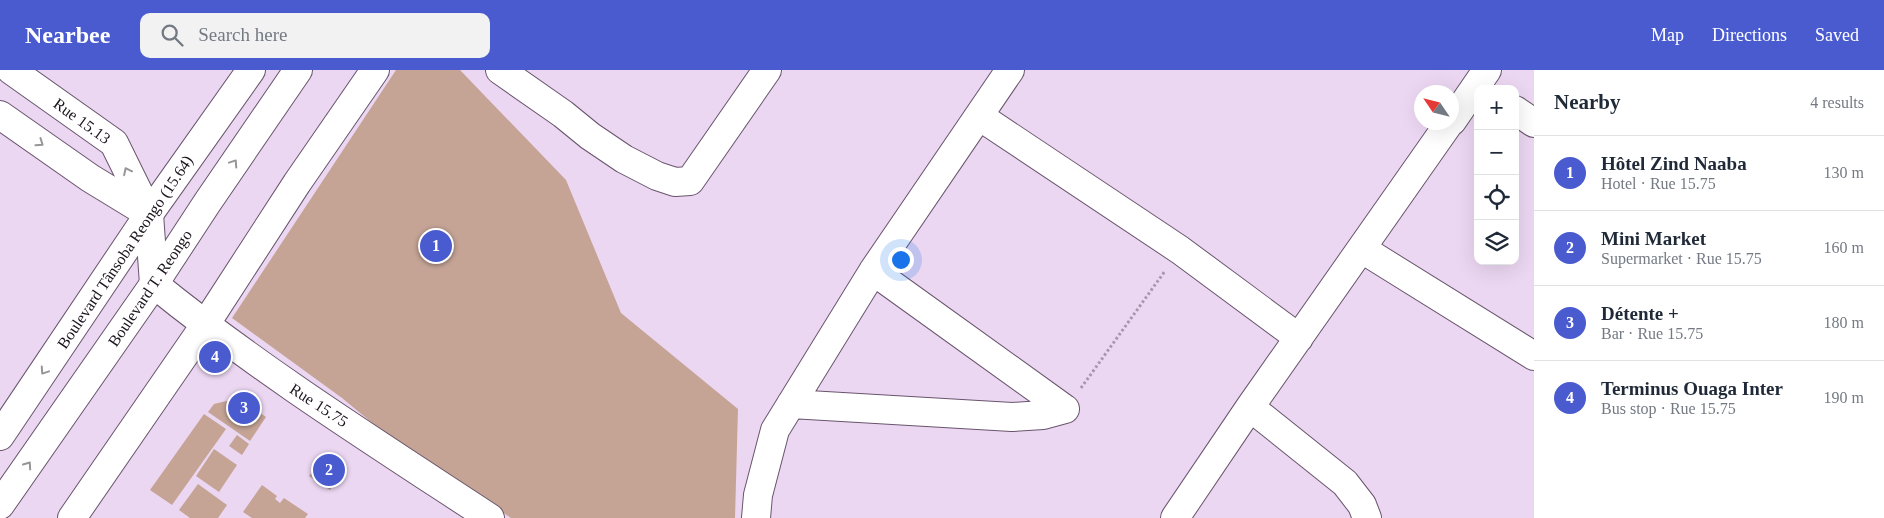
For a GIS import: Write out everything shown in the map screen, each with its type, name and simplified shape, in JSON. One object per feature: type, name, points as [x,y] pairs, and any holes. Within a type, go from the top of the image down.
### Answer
[{"type":"main road","name":"Rue 15.13","points":[[11,70],[114,144],[149,214],[154,284]]},
{"type":"main road","name":"Boulevard Tânsoba Reongo (15.64)","points":[[0,436],[149,214],[251,70]]},
{"type":"main road","name":"Boulevard T. Reongo","points":[[0,505],[154,284],[206,203],[298,70]]},
{"type":"main road","points":[[72,518],[205,325],[297,183],[375,70]]},
{"type":"main road","points":[[500,70],[624,159],[657,176],[675,182],[690,181],[767,70]]},
{"type":"main road","points":[[756,518],[758,495],[775,430],[873,271],[1010,70]]},
{"type":"main road","points":[[1459,111],[1482,81]]},
{"type":"main road","points":[[1519,113],[1534,123]]},
{"type":"main road","points":[[0,115],[90,178],[149,214]]},
{"type":"main road","points":[[979,116],[1180,250],[1299,338]]},
{"type":"main road","points":[[1176,518],[1250,407],[1445,130]]},
{"type":"main road","points":[[1362,248],[1534,356]]},
{"type":"main road","points":[[873,271],[1066,409]]},
{"type":"main road","name":"Rue 15.75","points":[[154,284],[205,325],[286,384],[490,518]]},
{"type":"main road","points":[[791,404],[1012,417],[1043,415],[1066,409]]},
{"type":"main road","points":[[1250,407],[1345,484],[1362,505],[1367,518]]},
{"type":"path","points":[[1066,409],[1180,250]]},
{"type":"building","points":[[396,70],[460,70],[566,180],[621,313],[738,409],[735,518],[511,518],[394,441],[342,398],[232,318]]},
{"type":"building","points":[[239,398],[266,417],[250,441],[208,412],[214,404]]},
{"type":"building","points":[[204,414],[226,429],[172,505],[150,490]]},
{"type":"building","points":[[237,435],[249,444],[242,455],[229,446]]},
{"type":"building","points":[[214,449],[237,465],[219,492],[196,476]]},
{"type":"building","points":[[323,456],[343,470],[330,490],[309,476]]},
{"type":"building","points":[[198,484],[227,505],[218,518],[190,518],[179,510]]},
{"type":"building","points":[[262,485],[277,496],[275,499],[280,503],[284,498],[308,514],[305,518],[252,518],[243,512]]},
{"type":"place","name":"Hôtel Zind Naaba","points":[[436,246]]},
{"type":"place","name":"Terminus Ouaga Inter","points":[[215,357]]},
{"type":"place","name":"Détente +","points":[[244,408]]},
{"type":"place","name":"Mini Market","points":[[329,470]]}]
